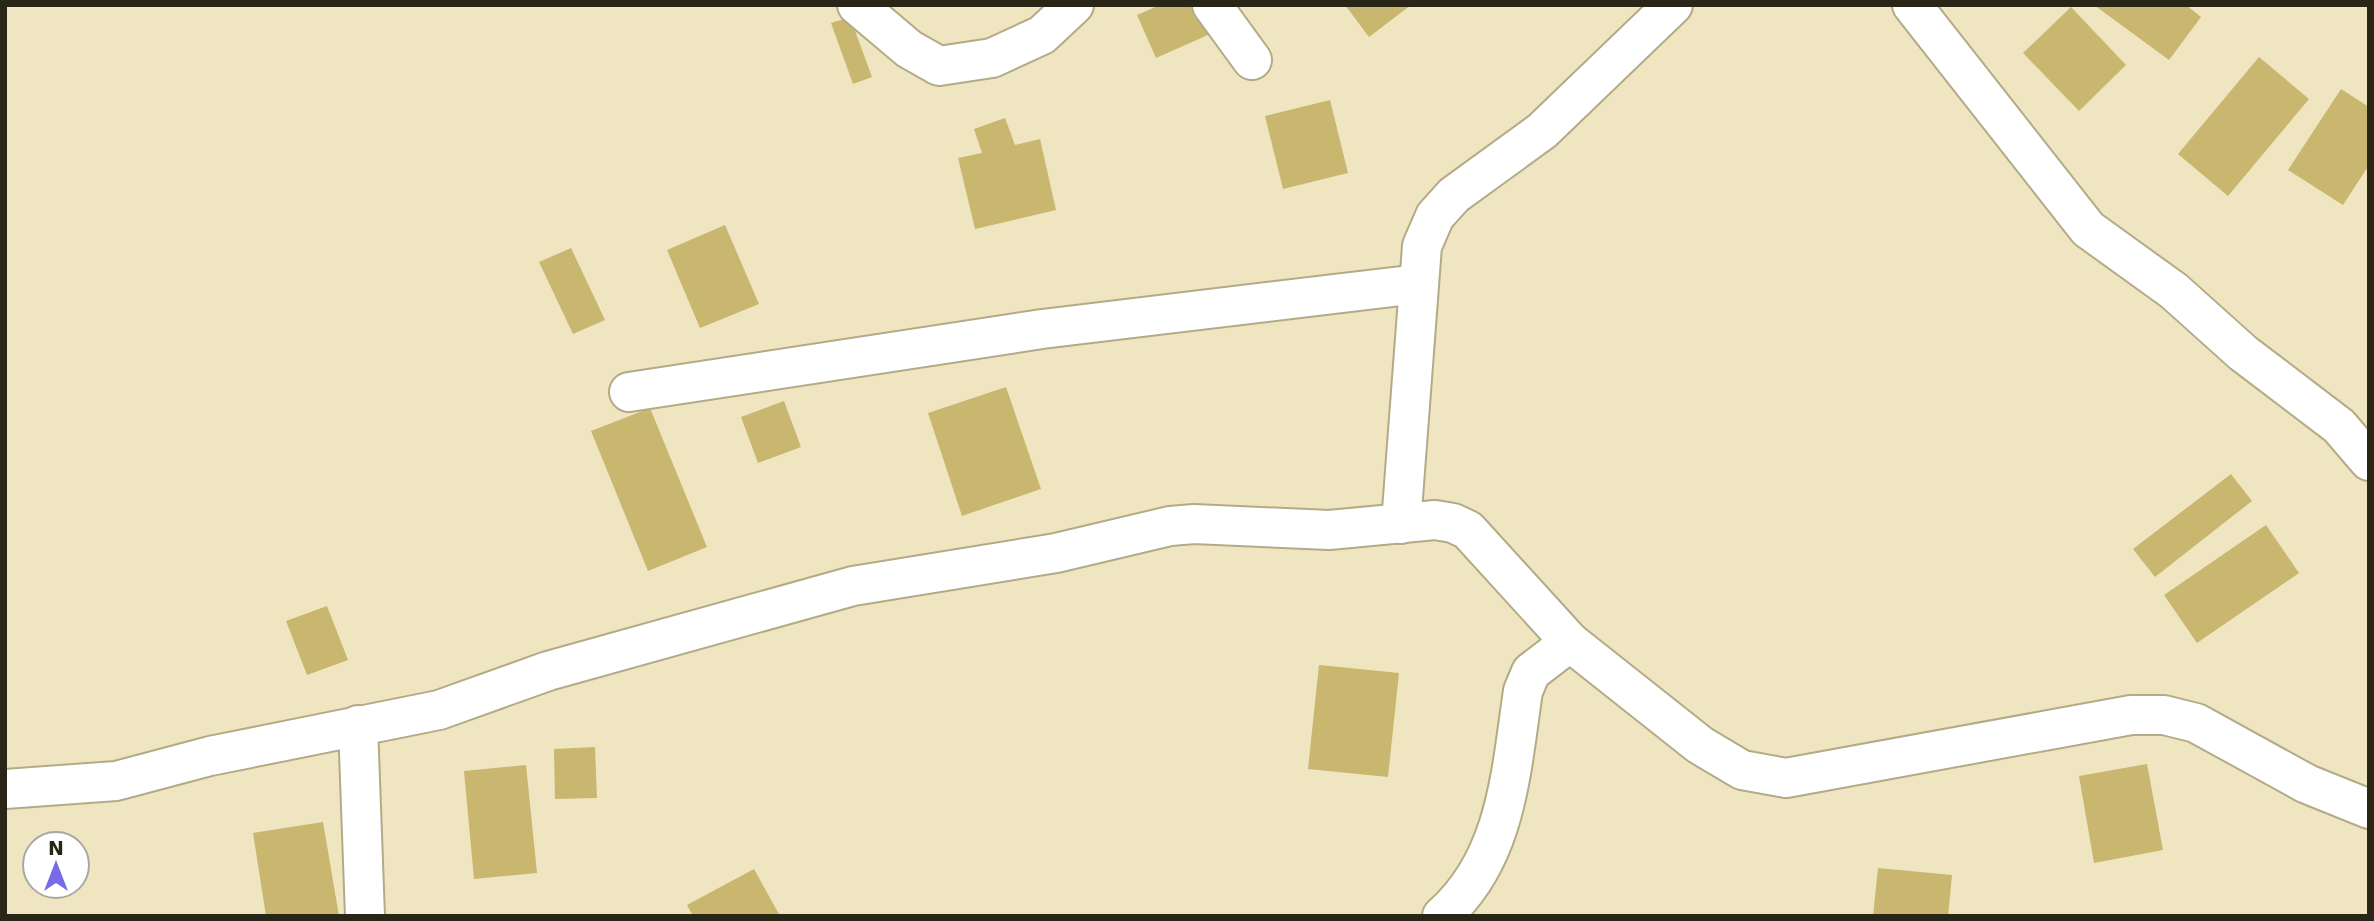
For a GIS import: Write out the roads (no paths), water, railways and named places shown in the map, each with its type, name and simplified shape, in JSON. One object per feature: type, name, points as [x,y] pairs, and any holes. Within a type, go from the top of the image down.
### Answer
[{"type":"street","points":[[857,5],[909,49],[939,66],[992,58],[1042,35],[1074,5]]},
{"type":"street","points":[[1212,5],[1252,60]]},
{"type":"street","points":[[1401,524],[1422,246],[1436,216],[1454,195],[1542,131],[1673,5]]},
{"type":"street","points":[[1912,5],[2088,229],[2175,291],[2243,353],[2339,426],[2369,461]]},
{"type":"street","points":[[629,392],[1042,329],[1418,284]]},
{"type":"street","points":[[5,789],[116,781],[210,757],[439,710],[548,671],[853,586],[1056,553],[1170,526],[1194,524],[1329,530],[1435,520],[1453,523],[1468,530],[1570,642],[1700,745],[1742,770],[1786,778],[2132,715],[2164,715],[2196,723],[2307,784],[2369,808]]},
{"type":"street","points":[[1442,916],[1463,898],[1480,873],[1500,824],[1523,691],[1531,671],[1570,642]]},
{"type":"street","points":[[358,725],[365,916]]}]
